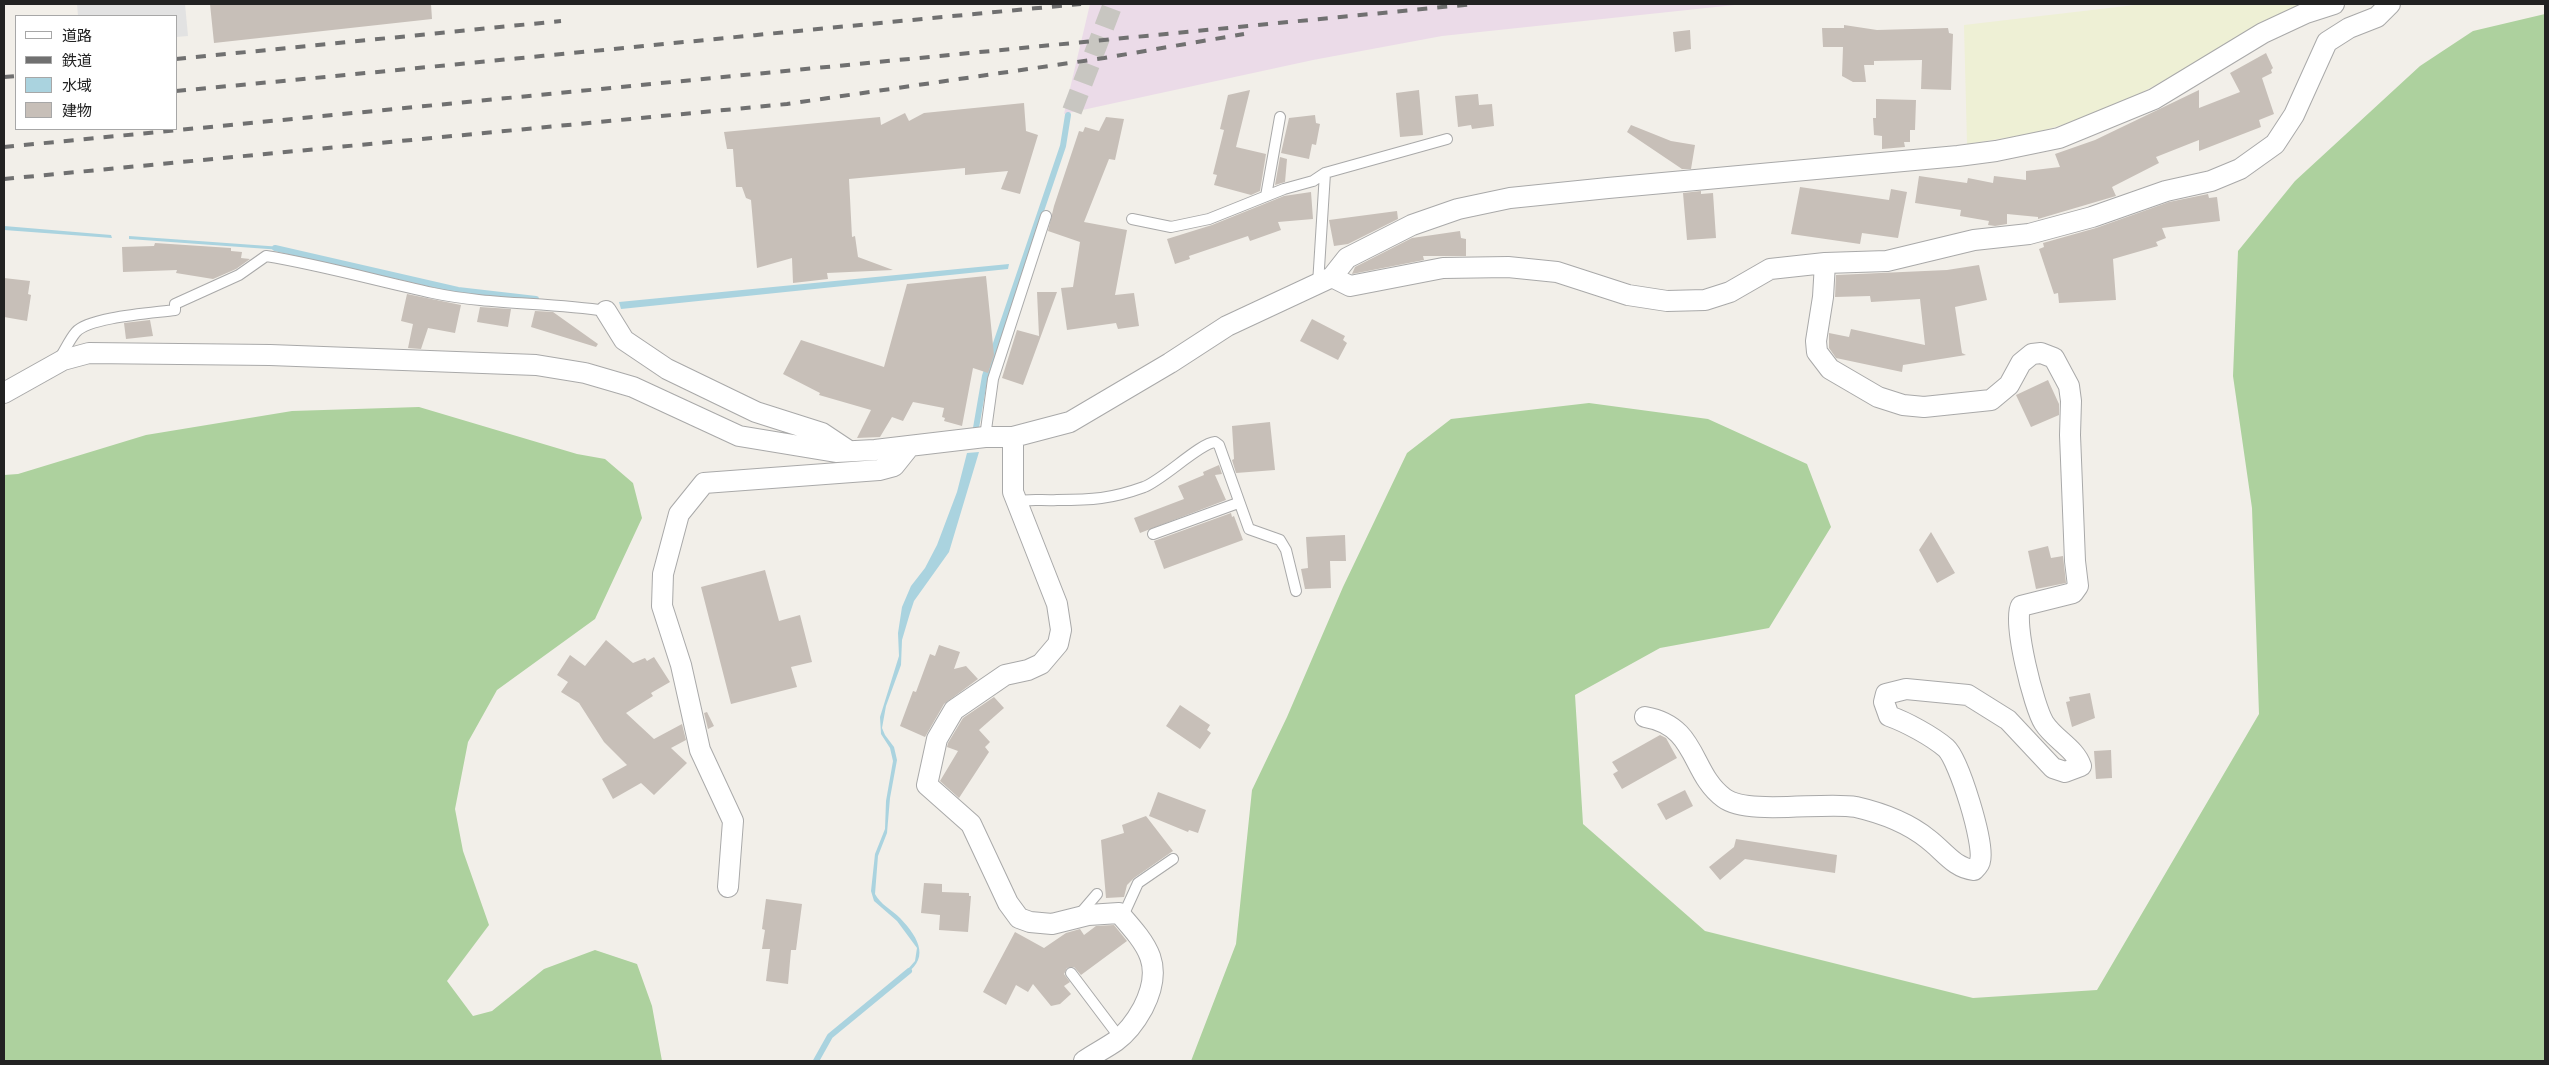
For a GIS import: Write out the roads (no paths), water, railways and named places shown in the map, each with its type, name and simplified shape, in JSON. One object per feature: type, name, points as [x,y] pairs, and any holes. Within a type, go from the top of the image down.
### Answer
[{"type":"street","points":[[4,393],[56,364],[89,352],[270,355],[536,365],[585,373],[633,387],[739,436],[827,451],[910,446],[985,436],[1013,437],[1070,422],[1170,363],[1227,326],[1325,280],[1347,258],[1412,225],[1458,209],[1510,198],[1958,156],[2059,138],[2154,98],[2263,33],[2306,13],[2334,4]]},
{"type":"street","points":[[1325,280],[1350,286],[1443,268],[1508,267],[1556,272],[1628,295],[1667,301],[1706,300],[1730,292],[1770,269],[1825,263],[1887,261],[1974,240],[2029,234],[2092,216],[2166,191],[2211,181],[2240,169],[2274,144],[2294,115],[2327,42],[2349,28],[2377,18],[2390,4]]},
{"type":"street","points":[[1645,717],[1654,718],[1679,731],[1715,789],[1725,799],[1736,804],[1854,807],[1892,816],[1928,839],[1961,869],[1974,870],[1981,861],[1979,836],[1960,772],[1946,749],[1902,720],[1889,716],[1884,702],[1886,694],[1906,689],[1968,695],[2008,720],[2053,768],[2065,772],[2082,766],[2078,757],[2056,739],[2042,721],[2028,675],[2018,623],[2018,611],[2021,606],[2073,593],[2078,586],[2071,473],[2071,401],[2069,386],[2064,373],[2054,358],[2042,353],[2032,354],[2021,363],[2008,385],[1992,400],[1924,407],[1903,405],[1878,397],[1830,368],[1817,352],[1816,341],[1823,297],[1825,263]]},
{"type":"street","points":[[606,311],[624,340],[667,369],[756,412],[822,433],[848,451]]},
{"type":"street","points":[[1013,437],[1013,492],[1057,604],[1061,630],[1058,644],[1041,664],[1028,670],[1005,675],[954,710],[937,739],[926,785],[971,824],[1008,903],[1019,918],[1030,922],[1052,924],[1077,918],[1119,913],[1140,939],[1153,964],[1155,974],[1140,1013],[1120,1038],[1084,1061]]},
{"type":"street","points":[[728,887],[733,821],[700,750],[681,665],[662,606],[663,574],[679,514],[704,483],[879,470],[894,466],[910,446]]},
{"type":"lane","points":[[1266,196],[1280,117]]},
{"type":"lane","points":[[1132,219],[1171,227],[1209,219],[1266,196],[1313,180],[1325,173],[1448,139]]},
{"type":"lane","points":[[1325,173],[1325,280]]},
{"type":"lane","points":[[985,436],[993,379],[1046,216]]},
{"type":"lane","points":[[56,364],[76,332],[85,326],[118,317],[175,310],[175,304],[239,275],[266,256],[311,263],[434,293],[569,305],[606,311]]},
{"type":"lane","points":[[1016,502],[1029,499],[1068,500],[1116,497],[1147,485],[1170,472],[1212,442],[1219,445],[1238,503],[1249,529],[1280,540],[1286,550],[1296,591]]},
{"type":"lane","points":[[1154,534],[1238,503]]},
{"type":"lane","points":[[1123,916],[1138,883],[1173,859]]},
{"type":"lane","points":[[1077,918],[1097,894]]},
{"type":"lane","points":[[1071,973],[1120,1038]]},
{"type":"water","points":[[4,226],[111,235],[112,238],[4,230]]},
{"type":"water","points":[[129,236],[282,247],[282,250],[129,239]]},
{"type":"water","points":[[1009,264],[1008,269],[621,309],[619,302]]},
{"type":"water","points":[[979,452],[949,552],[914,601],[902,640],[901,665],[886,706],[882,728],[894,747],[897,760],[890,798],[887,833],[878,856],[875,894],[907,926],[917,941],[919,949],[916,964],[901,977],[915,961],[917,948],[897,921],[874,901],[871,891],[875,854],[885,829],[886,801],[893,761],[890,748],[881,734],[880,717],[899,656],[898,633],[902,607],[911,586],[925,568],[937,545],[957,492],[967,453]]},
{"type":"waterway","points":[[976,428],[985,376],[1063,146],[1068,115]]},
{"type":"waterway","points":[[275,248],[458,290],[536,299]]},
{"type":"waterway","points":[[816,1061],[830,1036],[909,971]]},
{"type":"tunnel","points":[[1072,111],[1113,4]]},
{"type":"railway","points":[[178,91],[1081,4]]},
{"type":"railway","points":[[4,147],[1474,4]]},
{"type":"railway","points":[[178,59],[561,21]]},
{"type":"railway","points":[[4,179],[787,104],[1104,58],[1244,34]]},
{"type":"railway","points":[[4,77],[15,76]]}]
